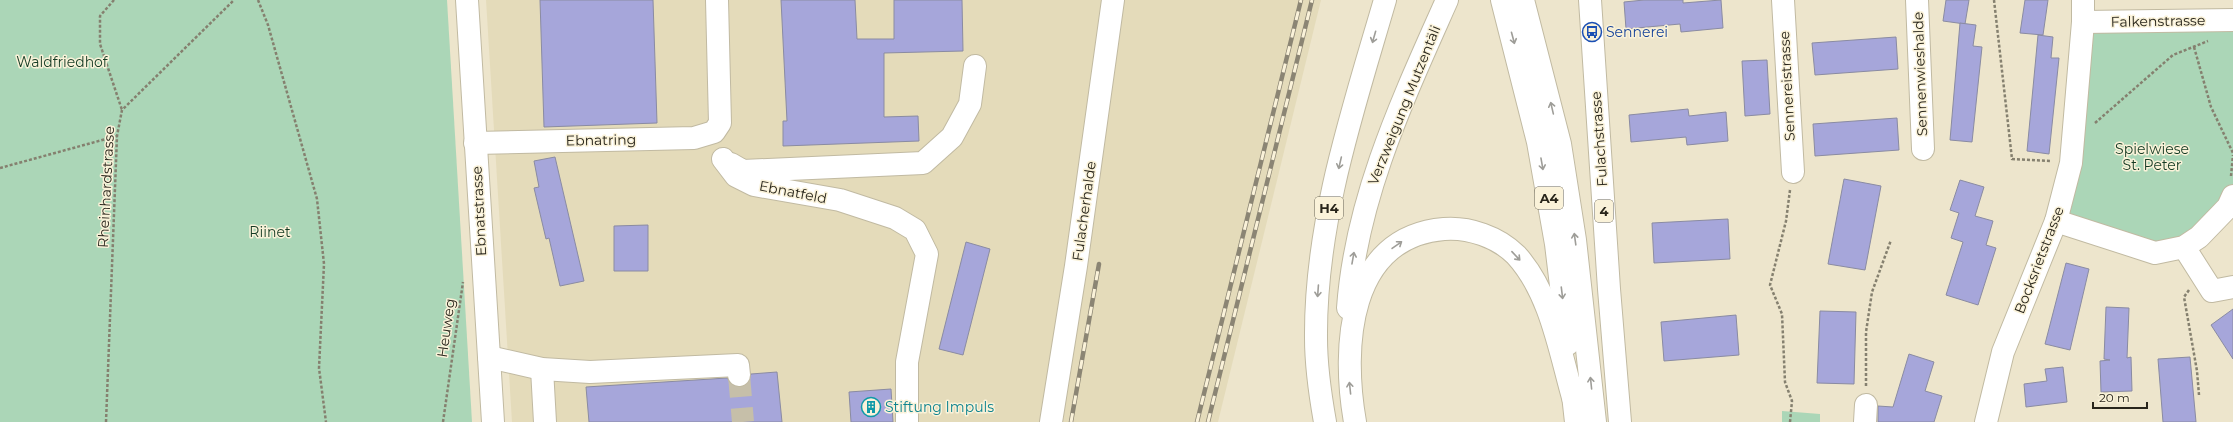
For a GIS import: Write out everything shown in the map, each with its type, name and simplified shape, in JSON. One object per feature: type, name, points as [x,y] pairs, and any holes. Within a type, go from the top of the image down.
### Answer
[{"type":"main road","name":"Ebnatstrasse","points":[[467,0],[493,422]]},
{"type":"main road","points":[[717,0],[720,123],[723,159]]},
{"type":"main road","name":"Fulacherhalde","points":[[1051,422],[1076,266],[1113,0]]},
{"type":"main road","name":"H4","points":[[1325,422],[1316,338],[1321,258],[1330,206],[1343,150],[1385,0]]},
{"type":"main road","name":"Verzweigung Mutzentäli","points":[[1349,353],[1347,311],[1349,285],[1358,233],[1377,164],[1422,55],[1447,0]]},
{"type":"main road","name":"A4","points":[[1502,0],[1527,92],[1548,193],[1562,294],[1576,422]]},
{"type":"main road","name":"A4","points":[[1523,0],[1549,95],[1561,151],[1575,240],[1595,422]]},
{"type":"main road","name":"Fulachstrasse","points":[[1590,0],[1609,289],[1620,422]]},
{"type":"main road","name":"Sennereistrasse","points":[[1783,0],[1792,172]]},
{"type":"main road","name":"Sennenwieshalde","points":[[1916,0],[1923,149]]},
{"type":"main road","name":"Bocksrietstrasse","points":[[1986,422],[2003,352],[2056,221],[2072,153],[2083,22],[2083,0]]},
{"type":"main road","name":"Falkenstrasse","points":[[2083,22],[2233,20]]},
{"type":"main road","name":"Ebnatfeld","points":[[723,159],[743,171],[923,163],[952,137],[970,104],[975,66]]},
{"type":"main road","name":"Ebnatring","points":[[475,143],[694,138],[714,132],[720,123]]},
{"type":"main road","name":"Ebnatfeld","points":[[723,159],[736,176],[754,185],[840,200],[895,218],[915,230],[927,254],[907,362],[908,422]]},
{"type":"main road","points":[[2056,221],[2155,253],[2184,247],[2198,237],[2228,207],[2233,196]]},
{"type":"main road","name":"H4","points":[[1355,422],[1349,353],[1354,318],[1361,291],[1381,258],[1397,245],[1425,231],[1449,228],[1471,231],[1489,237],[1507,248],[1520,261],[1534,280],[1547,310],[1574,401]]},
{"type":"main road","points":[[2184,247],[2212,291],[2233,287]]},
{"type":"main road","points":[[490,357],[542,369],[590,372],[738,365],[739,375]]},
{"type":"main road","points":[[542,369],[545,422]]},
{"type":"path","points":[[114,0],[100,16],[100,44],[122,110]]},
{"type":"path","name":"Rheinhardstrasse","points":[[106,422],[117,136],[122,110],[234,0]]},
{"type":"path","points":[[258,0],[268,25],[317,199],[324,264],[319,368],[326,422]]},
{"type":"path","points":[[1994,0],[2012,159],[2072,153],[2173,55],[2212,40]]},
{"type":"path","points":[[2194,47],[2211,107],[2233,153]]},
{"type":"path","points":[[0,168],[117,136]]},
{"type":"path","points":[[1790,422],[1792,401],[1785,382],[1782,314],[1770,285],[1786,221],[1792,172]]},
{"type":"path","points":[[1865,413],[1866,332],[1872,292],[1891,240]]},
{"type":"path","points":[[2198,395],[2197,371],[2184,297],[2201,274]]},
{"type":"path","name":"Heuweg","points":[[443,422],[461,287],[464,280]]},
{"type":"shaded area","points":[[486,0],[1321,0],[1218,422],[512,422]]},
{"type":"green space","name":"Riinet","points":[[0,0],[447,0],[472,422],[0,422]]},
{"type":"green space","name":"Spielwiese St. Peter","points":[[2233,20],[2233,196],[2228,207],[2155,253],[2056,221],[2083,22]]},
{"type":"green space","points":[[1782,411],[1820,414],[1820,422],[1782,422]]},
{"type":"building","points":[[540,0],[653,0],[657,123],[544,127]]},
{"type":"building","points":[[781,0],[855,0],[857,39],[894,39],[894,0],[962,0],[963,51],[884,53],[884,117],[918,116],[919,141],[783,146],[783,121],[787,121]]},
{"type":"building","points":[[1644,0],[1683,0],[1683,3],[1721,0],[1723,28],[1681,32],[1680,24],[1626,29],[1624,2]]},
{"type":"building","points":[[1946,0],[1969,0],[1965,24],[1943,21]]},
{"type":"building","points":[[2025,0],[2048,0],[2043,35],[2020,33]]},
{"type":"building","points":[[1960,23],[1976,25],[1973,46],[1982,47],[1972,142],[1950,140]]},
{"type":"building","points":[[2038,35],[2053,37],[2051,58],[2059,58],[2049,154],[2027,151]]},
{"type":"building","points":[[1896,37],[1898,69],[1815,75],[1812,43]]},
{"type":"building","points":[[1767,60],[1770,114],[1745,116],[1742,61]]},
{"type":"building","points":[[1688,109],[1689,116],[1726,112],[1728,141],[1687,145],[1686,137],[1631,142],[1629,115]]},
{"type":"building","points":[[1897,118],[1899,150],[1815,156],[1813,124]]},
{"type":"building","points":[[555,157],[584,281],[560,286],[549,238],[546,239],[534,188],[539,187],[534,161]]},
{"type":"building","points":[[1844,179],[1881,186],[1865,270],[1828,264]]},
{"type":"building","points":[[1960,180],[1984,187],[1975,216],[1993,221],[1986,245],[1996,248],[1978,305],[1946,295],[1963,242],[1951,238],[1959,213],[1950,210]]},
{"type":"building","points":[[1728,219],[1730,259],[1654,263],[1652,223]]},
{"type":"building","points":[[648,225],[648,271],[614,271],[614,226]]},
{"type":"building","points":[[966,242],[990,249],[963,355],[939,349]]},
{"type":"building","points":[[2066,263],[2089,269],[2070,350],[2045,344]]},
{"type":"building","points":[[2106,307],[2129,308],[2127,358],[2131,357],[2132,391],[2101,392],[2100,361],[2110,360],[2104,359]]},
{"type":"building","points":[[2233,309],[2233,359],[2211,325]]},
{"type":"building","points":[[1820,311],[1856,312],[1854,384],[1817,383]]},
{"type":"building","points":[[1736,315],[1739,355],[1664,361],[1661,322]]},
{"type":"building","points":[[1909,354],[1934,362],[1925,391],[1942,396],[1934,422],[1878,422],[1878,406],[1893,407]]},
{"type":"building","points":[[2190,357],[2196,422],[2163,422],[2158,359]]},
{"type":"building","points":[[2063,367],[2067,402],[2026,407],[2024,384],[2047,381],[2045,369]]},
{"type":"building","points":[[777,372],[782,422],[589,422],[586,387],[727,378],[734,386],[740,387],[747,385],[751,374]]},
{"type":"building","name":"Stiftung Impuls","points":[[891,389],[893,422],[851,422],[849,392]]},
{"type":"tunnel","points":[[739,375],[743,422]]},
{"type":"railway","points":[[1197,422],[1301,0]]},
{"type":"railway","points":[[1208,422],[1312,0]]},
{"type":"railway","points":[[1071,422],[1099,264]]},
{"type":"place","name":"Sennerei","points":[[1592,32]]},
{"type":"place","name":"Stiftung Impuls","points":[[871,407]]},
{"type":"park label","name":"Waldfriedhof","points":[[62,62]]}]
